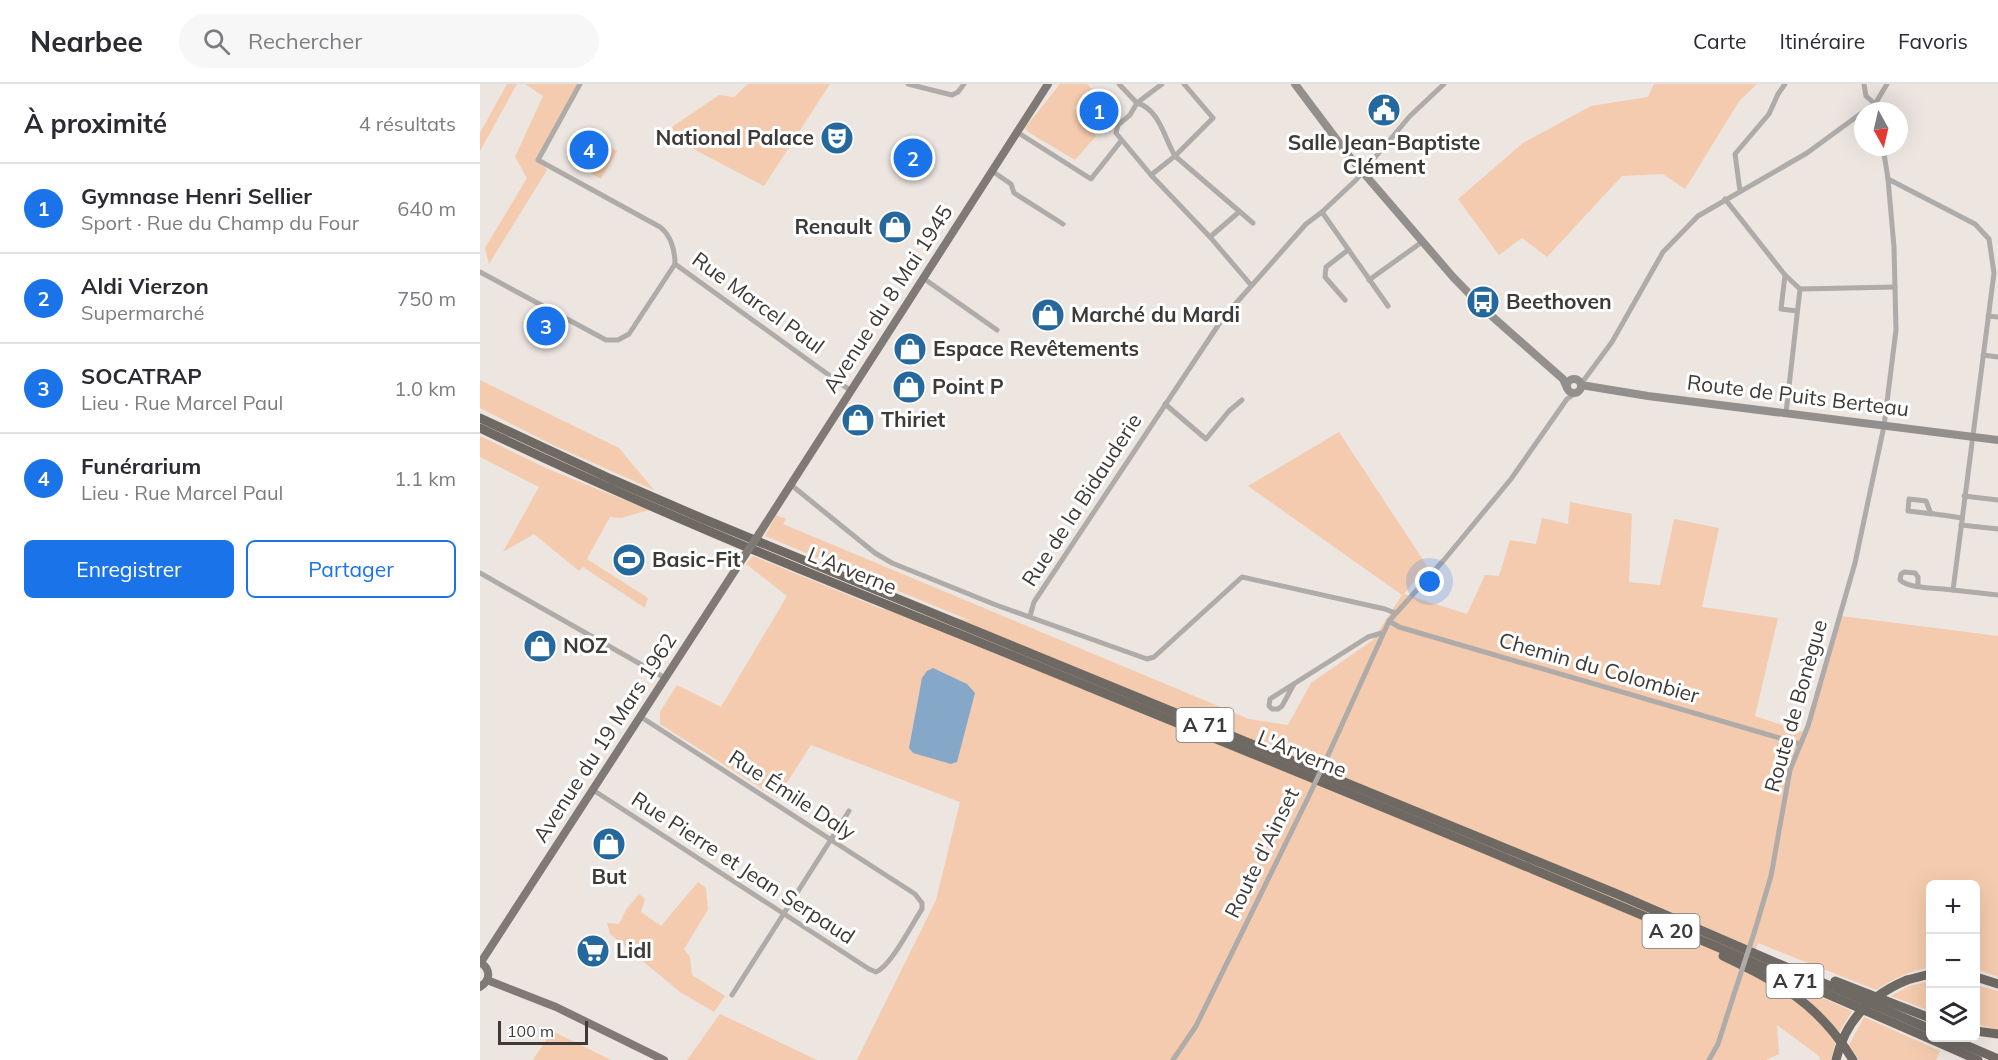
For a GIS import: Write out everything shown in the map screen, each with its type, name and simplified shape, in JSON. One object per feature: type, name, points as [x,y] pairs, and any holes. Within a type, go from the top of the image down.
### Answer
[{"type":"highway","name":"L'Arverne","points":[[480,418],[706,520],[1704,931],[1926,1027]]},
{"type":"highway","name":"L'Arverne","points":[[480,428],[557,465],[705,529],[1613,902],[1978,1060]]},
{"type":"highway","name":"A 20","points":[[1613,902],[1792,992],[1826,1022],[1853,1060]]},
{"type":"highway","name":"A 20","points":[[1704,931],[1926,1016]]},
{"type":"highway","points":[[1836,1060],[1846,1032],[1858,1013],[1875,997],[1906,980],[1926,975]]},
{"type":"highway","points":[[1980,978],[1998,984]]},
{"type":"highway","points":[[1980,1032],[1998,1034]]},
{"type":"highway","points":[[1958,1042],[1998,1059]]},
{"type":"main road","name":"Avenue du 8 Mai 1945","points":[[759,534],[1048,84]]},
{"type":"main road","name":"Avenue du 19 Mars 1962","points":[[481,962],[759,534]]},
{"type":"main road","points":[[480,987],[488,980],[488,972],[481,962]]},
{"type":"main road","points":[[488,980],[556,1007],[664,1060]]},
{"type":"street","name":"Rue Marcel Paul","points":[[580,84],[538,160],[660,227],[670,239],[675,264],[851,391]]},
{"type":"street","points":[[908,84],[952,95],[958,92],[964,84]]},
{"type":"street","points":[[1119,84],[1137,103],[1147,106],[1161,125],[1166,141],[1175,156],[1253,223]]},
{"type":"street","points":[[1162,84],[1137,103],[1130,115],[1118,127],[1116,133],[1251,285]]},
{"type":"street","points":[[1151,175],[1175,156],[1213,118],[1184,84]]},
{"type":"street","points":[[1295,84],[1363,172],[1422,242],[1479,304],[1573,387]]},
{"type":"street","name":"Rue de la Bidauderie","points":[[1030,616],[1034,602],[1223,318],[1306,224],[1322,212],[1363,172],[1410,116],[1444,84]]},
{"type":"street","points":[[1740,191],[1736,154],[1769,114],[1785,84]]},
{"type":"street","points":[[1864,84],[1867,99],[1870,102]]},
{"type":"street","points":[[1879,102],[1887,84]]},
{"type":"street","name":"Route d'Ainset","points":[[1173,1060],[1196,1026],[1307,800],[1389,621],[1444,560],[1511,479],[1573,387],[1586,376],[1612,342],[1663,252],[1698,216],[1807,153],[1854,119]]},
{"type":"street","points":[[1017,132],[1091,179],[1121,141]]},
{"type":"street","name":"Route de Bonègue","points":[[1709,1060],[1718,1044],[1771,876],[1790,770],[1808,726],[1855,563],[1884,426],[1896,330],[1894,247],[1884,156]]},
{"type":"street","points":[[992,171],[1011,184],[1014,193],[1063,224]]},
{"type":"street","points":[[1888,178],[1975,224],[1989,238],[1998,241]]},
{"type":"street","points":[[1725,200],[1785,275],[1800,289],[1895,288]]},
{"type":"street","points":[[1210,237],[1239,212]]},
{"type":"street","points":[[1322,212],[1388,306]]},
{"type":"street","points":[[1953,590],[1994,273],[1989,238]]},
{"type":"street","points":[[1370,280],[1422,242]]},
{"type":"street","points":[[1345,300],[1325,277],[1326,267],[1348,250]]},
{"type":"street","name":"Rue Marcel Paul","points":[[480,272],[606,340],[618,340],[629,334],[675,264]]},
{"type":"street","points":[[1785,275],[1780,309],[1797,311]]},
{"type":"street","points":[[923,278],[997,330]]},
{"type":"street","points":[[1786,412],[1800,289]]},
{"type":"street","points":[[1988,316],[1998,317]]},
{"type":"street","points":[[1983,355],[1998,357]]},
{"type":"street","points":[[1586,376],[1594,388]]},
{"type":"street","name":"Route de Puits Berteau","points":[[1573,387],[1998,440]]},
{"type":"street","name":"Rue de la Bidauderie","points":[[1165,404],[1206,439],[1229,411],[1242,400]]},
{"type":"street","points":[[790,484],[875,553],[892,563],[996,605],[1147,659],[1154,657],[1242,577],[1395,613]]},
{"type":"street","points":[[1964,496],[1998,500]]},
{"type":"street","points":[[1931,514],[1926,501],[1909,499],[1908,511],[1998,529]]},
{"type":"street","points":[[480,573],[665,678]]},
{"type":"street","points":[[1918,586],[1998,595]]},
{"type":"street","name":"Chemin du Colombier","points":[[1389,621],[1399,627],[1800,744]]},
{"type":"street","points":[[1294,684],[1282,706],[1272,709],[1269,706],[1270,699],[1368,637],[1382,633]]},
{"type":"street","name":"Rue Émile Daly","points":[[641,717],[915,894],[922,903],[922,909],[882,969],[876,972]]},
{"type":"street","name":"Rue Pierre et Jean Serpaud","points":[[593,790],[782,914],[876,972]]},
{"type":"street","points":[[732,995],[849,811]]},
{"type":"shaded area","points":[[507,84],[517,84],[480,151],[480,133]]},
{"type":"shaded area","points":[[525,84],[580,84],[538,159],[547,170],[489,264],[485,248],[527,178],[515,157],[543,96]]},
{"type":"shaded area","points":[[748,84],[830,84],[764,186],[663,133],[719,95],[734,97]]},
{"type":"shaded area","points":[[1060,84],[1087,84],[1094,92],[1074,107],[1096,136],[1075,160],[1025,128]]},
{"type":"shaded area","points":[[1654,84],[1757,84],[1740,100],[1685,189],[1663,174],[1622,176],[1547,257],[1522,238],[1499,255],[1458,199],[1523,143],[1591,106],[1648,97]]},
{"type":"shaded area","points":[[603,143],[617,151],[601,179],[587,171]]},
{"type":"shaded area","points":[[480,380],[619,448],[654,490],[551,444],[480,408]]},
{"type":"shaded area","points":[[1339,432],[1427,566],[1404,594],[1467,614],[1485,575],[1499,576],[1510,540],[1536,544],[1542,518],[1568,524],[1570,502],[1632,514],[1629,582],[1660,585],[1674,519],[1719,528],[1702,607],[1778,618],[1755,716],[1806,733],[1841,616],[1998,636],[1998,977],[1980,970],[1980,880],[1926,880],[1926,968],[1908,973],[1876,990],[1758,943],[1748,972],[1778,988],[1818,1018],[1836,1041],[1831,1060],[1820,1060],[1819,1056],[1777,1025],[1779,1054],[1766,1060],[857,1060],[936,900],[960,802],[811,745],[777,798],[660,724],[660,712],[677,685],[721,707],[787,596],[746,564],[753,556],[882,609],[969,620],[765,536],[776,515],[786,519],[783,524],[1249,719],[1288,725],[1311,683],[1373,640],[1402,595],[1248,486]]},
{"type":"shaded area","points":[[480,436],[548,469],[649,510],[621,518],[610,517],[587,559],[648,598],[645,608],[583,567],[579,571],[534,534],[503,552],[539,487],[480,457]]},
{"type":"shaded area","points":[[698,882],[706,888],[708,910],[684,949],[690,957],[692,975],[725,996],[714,1012],[680,992],[610,934],[607,923],[619,924],[626,910],[639,894],[645,899],[641,912],[661,926]]},
{"type":"shaded area","points":[[1782,980],[1852,1011],[1839,1032],[1812,1004]]},
{"type":"shaded area","points":[[1926,982],[1926,1009],[1891,996],[1909,986]]},
{"type":"shaded area","points":[[1980,986],[1998,991],[1998,1030],[1980,1025]]},
{"type":"shaded area","points":[[720,1014],[817,1060],[687,1060]]},
{"type":"shaded area","points":[[1864,1017],[1940,1051],[1936,1060],[1859,1060],[1849,1045]]},
{"type":"shaded area","points":[[552,1031],[611,1060],[533,1060]]},
{"type":"water","points":[[933,668],[967,684],[975,693],[957,762],[951,764],[913,753],[909,748],[922,678],[927,671]]},
{"type":"place","name":"Salle Jean-Baptiste Clément","points":[[1384,110]]},
{"type":"place","name":"Gymnase Henri Sellier","points":[[1099,111]]},
{"type":"place","name":"National Palace","points":[[837,138]]},
{"type":"place","name":"Funérarium","points":[[589,150]]},
{"type":"place","name":"Aldi Vierzon","points":[[913,158]]},
{"type":"place","name":"Renault","points":[[895,227]]},
{"type":"place","name":"Beethoven","points":[[1483,302]]},
{"type":"place","name":"Marché du Mardi","points":[[1048,315]]},
{"type":"place","name":"SOCATRAP","points":[[546,326]]},
{"type":"place","name":"Espace Revêtements","points":[[910,349]]},
{"type":"place","name":"Point P","points":[[909,387]]},
{"type":"place","name":"Thiriet","points":[[858,420]]},
{"type":"place","name":"Basic-Fit","points":[[629,560]]},
{"type":"place","name":"NOZ","points":[[540,646]]},
{"type":"place","name":"But","points":[[609,844]]},
{"type":"place","name":"Lidl","points":[[593,951]]}]
